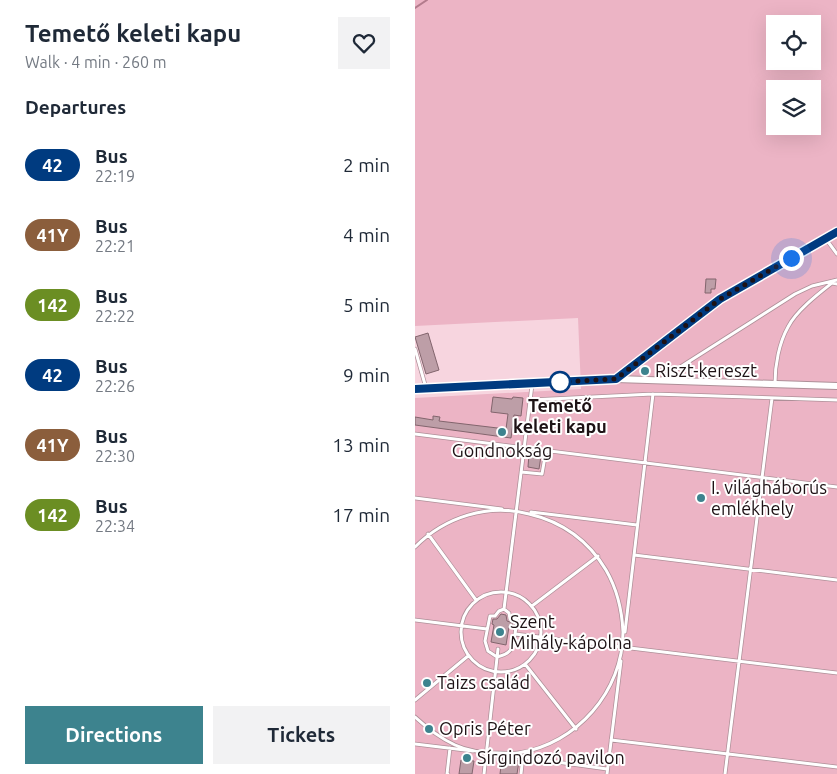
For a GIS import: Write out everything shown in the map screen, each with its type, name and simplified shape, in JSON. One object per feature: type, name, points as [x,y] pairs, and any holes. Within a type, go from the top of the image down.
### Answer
[{"type":"street","points":[[616,379],[720,299],[837,232]]},
{"type":"street","points":[[415,389],[616,379],[837,386]]},
{"type":"lane","points":[[825,239],[837,254]]},
{"type":"lane","points":[[660,380],[795,294],[812,286],[837,282]]},
{"type":"lane","points":[[775,384],[775,366],[788,326],[809,303],[832,283]]},
{"type":"lane","points":[[415,349],[427,388]]},
{"type":"lane","points":[[504,609],[532,384]]},
{"type":"lane","points":[[530,400],[653,394],[837,400]]},
{"type":"lane","points":[[415,744],[523,756],[607,772],[653,394]]},
{"type":"lane","points":[[725,774],[772,398]]},
{"type":"lane","points":[[415,434],[837,487]]},
{"type":"lane","points":[[521,472],[542,474],[546,451]]},
{"type":"lane","points":[[415,498],[637,525]]},
{"type":"lane","points":[[415,547],[428,534],[455,519],[485,510],[517,510],[547,518],[575,534],[598,556],[614,584],[622,614],[623,646],[615,678],[599,706],[576,729],[549,745],[518,753],[487,753],[456,745],[429,730],[415,716]]},
{"type":"lane","points":[[428,534],[476,600]]},
{"type":"lane","points":[[634,555],[837,580]]},
{"type":"lane","points":[[532,606],[598,556]]},
{"type":"lane","points":[[506,591],[521,596],[532,606],[540,620],[541,637],[536,652],[525,664],[512,671],[495,671],[481,667],[468,656],[461,641],[461,625],[466,611],[476,600],[490,592],[506,591]]},
{"type":"lane","points":[[497,657],[488,651],[485,641],[489,616],[495,616],[504,609]]},
{"type":"lane","points":[[497,657],[506,654],[512,649],[515,634],[517,620],[510,618],[509,613],[504,609]]},
{"type":"lane","points":[[415,620],[487,629]]},
{"type":"lane","points":[[515,634],[837,673]]},
{"type":"lane","points":[[484,774],[498,649]]},
{"type":"lane","points":[[415,700],[468,656]]},
{"type":"lane","points":[[525,664],[576,729]]},
{"type":"lane","points":[[611,740],[837,767]]},
{"type":"lane","points":[[448,774],[450,748]]},
{"type":"lane","points":[[521,774],[523,756]]},
{"type":"shaded area","points":[[415,0],[837,0],[837,774],[415,774],[415,398],[581,389],[578,318],[415,326]]},
{"type":"building","points":[[706,279],[716,279],[715,289],[711,289],[711,293],[705,293]]},
{"type":"building","points":[[428,333],[439,370],[426,374],[415,337]]},
{"type":"building","points":[[493,397],[523,398],[521,416],[514,415],[511,438],[415,425],[415,417],[433,420],[433,416],[440,417],[439,421],[506,429],[508,414],[491,412]]},
{"type":"building","points":[[529,454],[541,456],[539,469],[528,467]]},
{"type":"building","name":"Szent Mihály-kápolna","points":[[501,614],[506,615],[507,621],[513,623],[512,627],[509,627],[506,645],[491,642],[494,625],[492,624],[493,619],[497,619]]},
{"type":"building","points":[[502,758],[519,761],[517,774],[500,774]]},
{"type":"building","points":[[461,760],[474,761],[472,774],[459,774]]},
{"type":"waterway","points":[[415,8],[427,0]]},
{"type":"bus line","name":"42","points":[[415,389],[616,379],[720,299],[837,232]]},
{"type":"place","name":"Riszt-kereszt","points":[[645,371]]},
{"type":"place","name":"Temető keleti kapu","points":[[560,382]]},
{"type":"place","name":"Gondnokság","points":[[502,432]]},
{"type":"place","name":"I. világháborús emlékhely","points":[[701,498]]},
{"type":"place","name":"Szent Mihály-kápolna","points":[[500,632]]},
{"type":"place","name":"Taizs család","points":[[427,683]]},
{"type":"place","name":"Opris Péter","points":[[429,729]]},
{"type":"place","name":"Sírgindozó pavilon","points":[[467,758]]},
{"type":"route","points":[[560,382],[616,379],[720,299],[791,258]]}]
